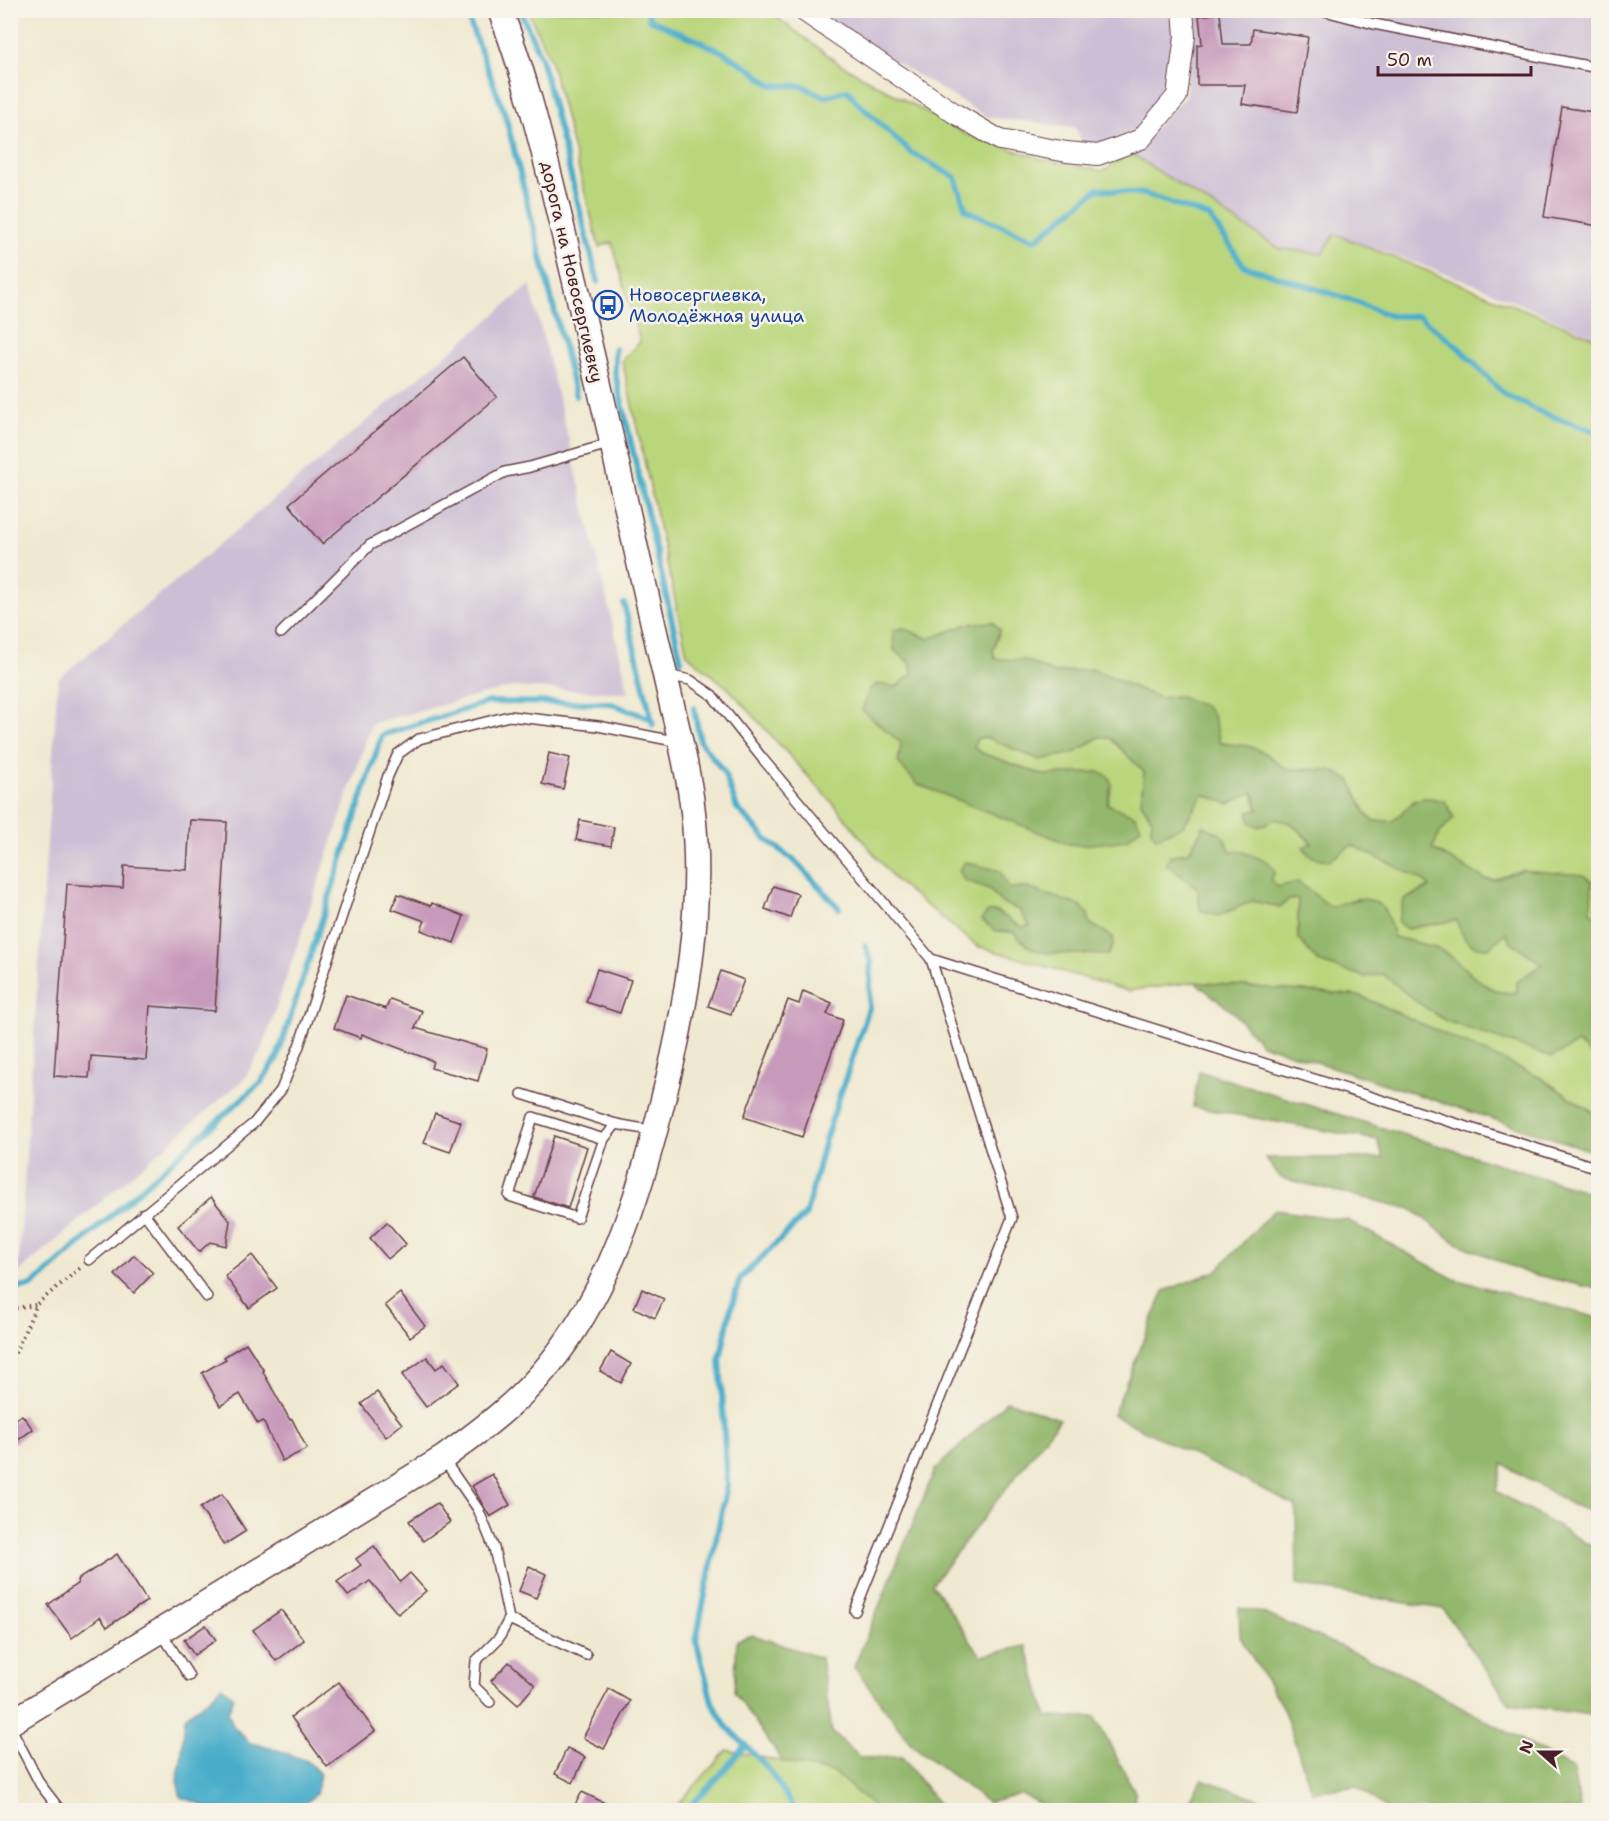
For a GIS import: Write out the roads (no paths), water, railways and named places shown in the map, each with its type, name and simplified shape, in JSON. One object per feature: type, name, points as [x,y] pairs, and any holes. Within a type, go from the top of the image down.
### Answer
[{"type":"street","name":"дорога на Новосергиевку","points":[[10,1724],[443,1458],[489,1424],[521,1396],[550,1364],[575,1327],[596,1292],[634,1206],[669,1077],[685,998],[696,900],[693,812],[665,674],[580,303],[531,103],[521,67],[500,10]]},
{"type":"street","points":[[802,10],[954,113],[1000,140],[1098,155],[1141,139],[1177,96],[1185,36],[1183,10]]},
{"type":"lane","points":[[1321,10],[1374,24],[1599,68]]},
{"type":"lane","points":[[281,633],[370,545],[505,472],[612,443]]},
{"type":"lane","points":[[665,674],[690,680],[712,695],[762,758],[932,959],[1012,1218],[855,1611]]},
{"type":"lane","points":[[89,1260],[254,1123],[280,1090],[299,1046],[387,777],[398,753],[419,739],[509,716],[598,726],[680,742]]},
{"type":"lane","points":[[932,959],[1599,1168]]},
{"type":"lane","points":[[522,1094],[616,1124],[655,1131]]},
{"type":"lane","points":[[604,1139],[533,1117],[509,1196],[577,1218],[604,1139],[616,1124]]},
{"type":"lane","points":[[144,1213],[207,1297]]},
{"type":"lane","points":[[443,1458],[478,1509],[494,1548],[509,1620],[499,1638],[476,1661],[474,1686],[490,1702]]},
{"type":"lane","points":[[509,1620],[586,1656]]},
{"type":"lane","points":[[160,1631],[189,1676]]},
{"type":"lane","points":[[10,1724],[40,1784],[60,1810]]},
{"type":"water","points":[[222,1686],[234,1697],[228,1712],[233,1726],[250,1743],[266,1746],[307,1761],[320,1774],[316,1794],[298,1810],[209,1810],[201,1804],[181,1797],[177,1781],[185,1717]]},
{"type":"waterway","points":[[465,10],[505,114],[576,396]]},
{"type":"waterway","points":[[520,10],[541,58],[598,282]]},
{"type":"waterway","points":[[648,10],[649,19],[721,51],[771,85],[802,86],[825,97],[848,90],[855,100],[910,152],[955,177],[966,210],[1035,240],[1098,189],[1145,194],[1210,217],[1244,266],[1351,300],[1391,316],[1419,316],[1458,347],[1504,394],[1545,414],[1598,432]]},
{"type":"waterway","points":[[615,349],[615,373],[681,660]]},
{"type":"waterway","points":[[624,604],[653,725]]},
{"type":"waterway","points":[[10,1289],[32,1286],[261,1082],[277,1058],[382,735],[489,702],[609,703],[652,719]]},
{"type":"waterway","points":[[694,708],[700,741],[724,772],[737,808],[765,838],[797,863],[839,908]]},
{"type":"waterway","points":[[795,1810],[768,1768],[726,1726],[712,1702],[696,1640],[727,1485],[720,1359],[731,1308],[740,1279],[806,1214],[825,1140],[869,1008],[871,962],[865,945]]},
{"type":"waterway","points":[[686,1810],[716,1780],[745,1745]]},
{"type":"place","name":"Новосергиевка, Молодёжная улица","points":[[608,305]]}]
